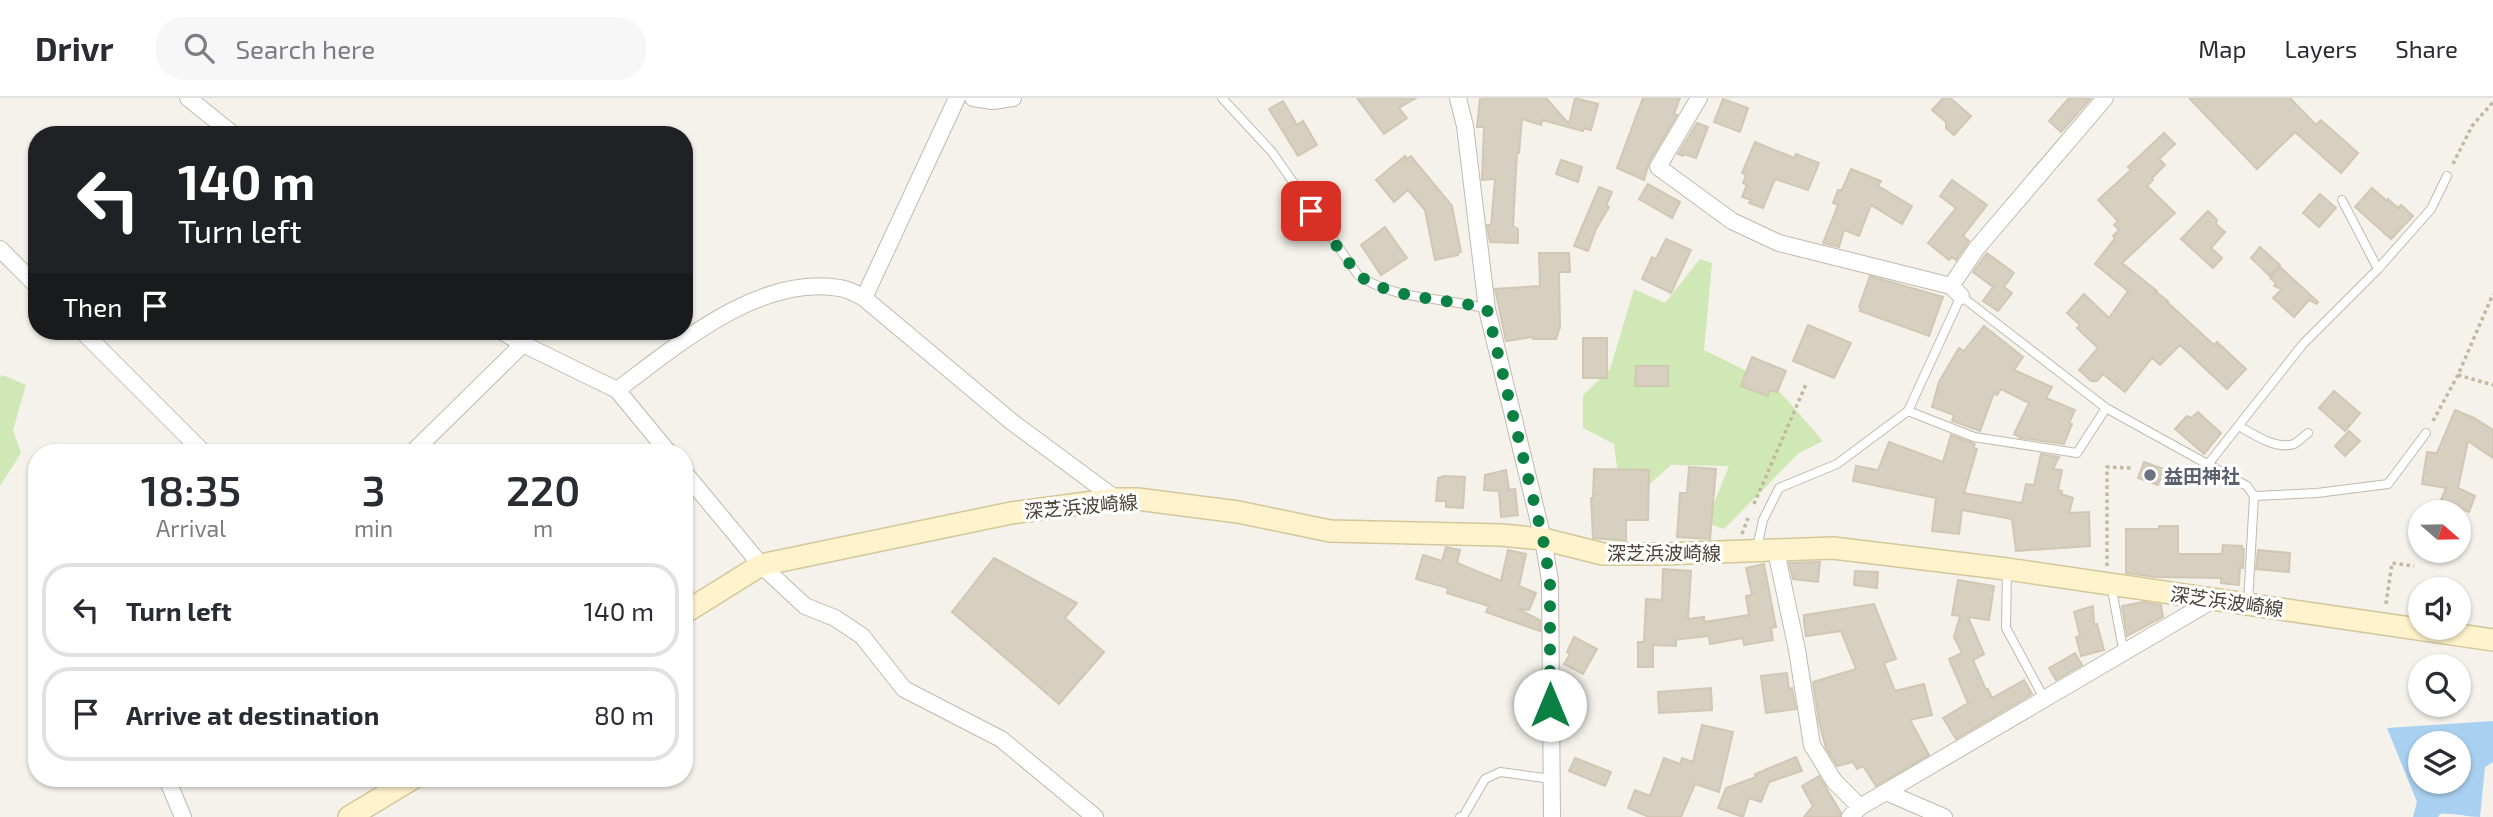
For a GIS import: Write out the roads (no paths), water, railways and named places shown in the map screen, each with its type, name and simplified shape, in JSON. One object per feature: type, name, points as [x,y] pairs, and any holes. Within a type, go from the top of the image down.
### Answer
[{"type":"main road","name":"深芝浜波崎線","points":[[693,607],[761,565],[1011,513],[1116,499],[1137,499],[1238,512],[1330,531],[1501,535],[1543,539],[1603,554],[1833,548],[2007,569],[2493,640]]},
{"type":"main road","points":[[348,817],[399,787]]},
{"type":"street","points":[[188,98],[223,126]]},
{"type":"street","points":[[864,298],[957,98]]},
{"type":"street","points":[[973,98],[993,102],[1013,98]]},
{"type":"street","points":[[1458,98],[1465,125],[1487,309],[1543,539],[1550,581],[1552,817]]},
{"type":"street","points":[[1699,98],[1658,167],[1732,221],[1779,243],[1956,291],[1976,249],[2105,98]]},
{"type":"street","points":[[0,249],[28,277]]},
{"type":"street","points":[[693,335],[725,315],[756,300],[786,290],[816,286],[842,288],[864,298],[1012,422],[1116,499]]},
{"type":"street","points":[[91,340],[195,444]]},
{"type":"street","points":[[516,340],[617,390],[662,444]]},
{"type":"street","points":[[617,390],[686,340]]},
{"type":"street","points":[[421,444],[523,344]]},
{"type":"street","points":[[693,483],[761,565],[806,606],[835,618],[862,636],[904,689],[1000,739],[1095,817]]},
{"type":"street","points":[[1757,548],[1799,662],[1812,745],[1855,812],[2213,600]]},
{"type":"street","points":[[170,787],[183,817]]},
{"type":"street","points":[[1886,792],[1944,817]]},
{"type":"lane","points":[[1222,98],[1272,152],[1358,275],[1369,282],[1415,297],[1487,309]]},
{"type":"lane","points":[[2208,463],[2303,344],[2378,269],[2431,209],[2447,176]]},
{"type":"lane","points":[[2342,200],[2378,269]]},
{"type":"lane","points":[[1757,548],[1763,520],[1779,488],[1837,464],[1908,411],[1956,291],[2106,408],[2247,486],[2255,496],[2248,605]]},
{"type":"lane","points":[[1908,411],[1974,437],[2077,453],[2106,408]]},
{"type":"lane","points":[[2239,426],[2260,438],[2276,443],[2293,444],[2308,433]]},
{"type":"lane","points":[[2255,496],[2317,493],[2388,484],[2426,433]]},
{"type":"lane","points":[[2007,569],[2006,628],[2045,700]]},
{"type":"lane","points":[[2109,584],[2124,654]]},
{"type":"lane","points":[[1460,817],[1464,815],[1485,779],[1500,772],[1551,779]]},
{"type":"water","points":[[2493,721],[2493,762],[2485,767],[2480,817],[2440,814],[2438,817],[2413,817],[2417,802],[2414,794],[2471,794],[2471,731],[2408,731],[2408,780],[2387,728]]},
{"type":"place","name":"益田神社","points":[[2150,475]]}]
